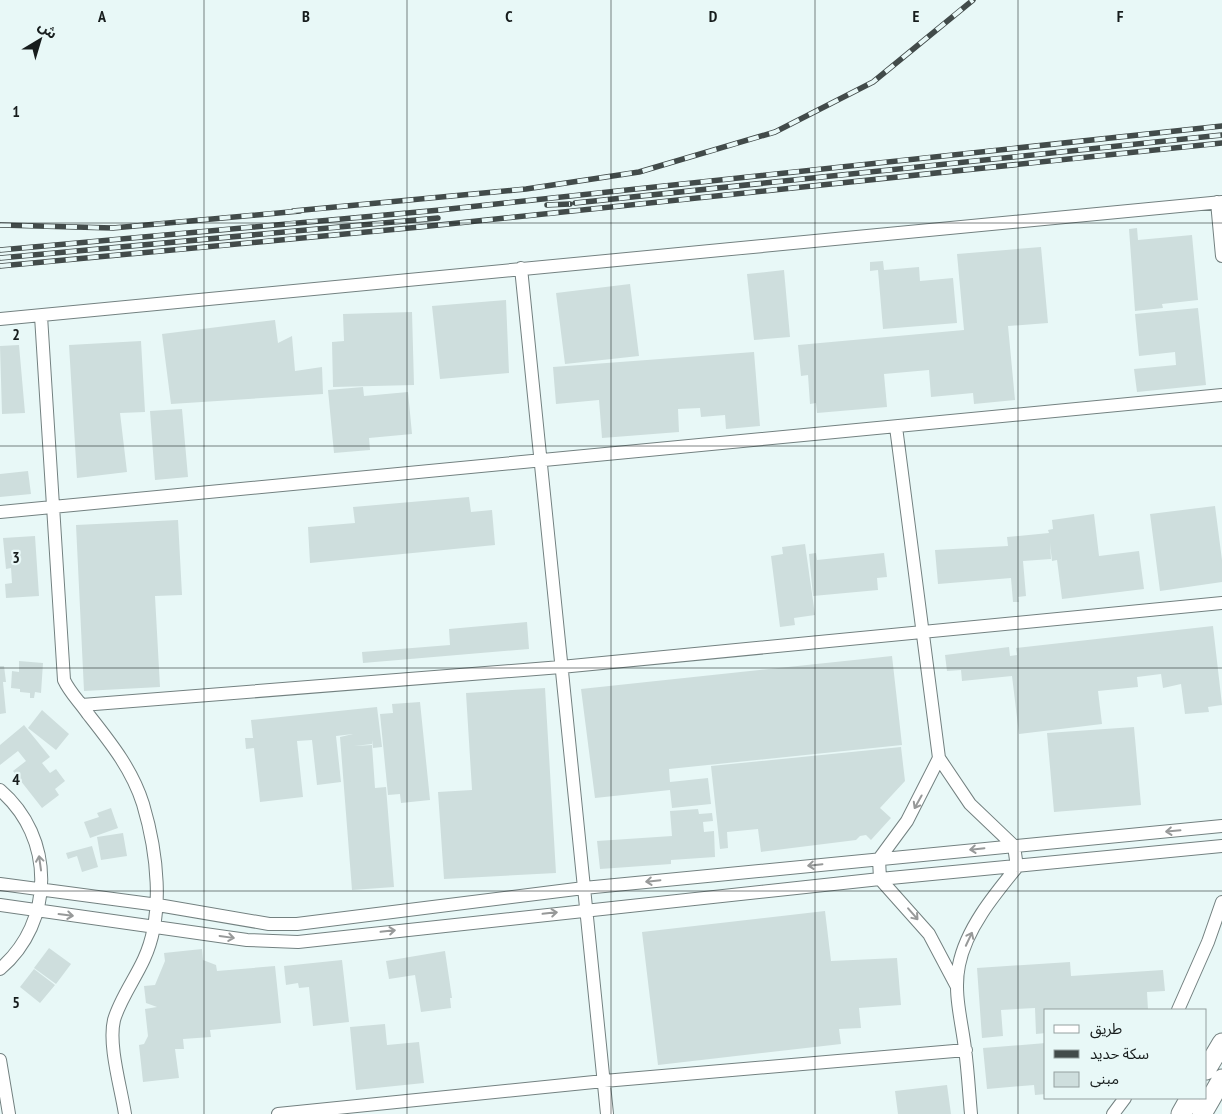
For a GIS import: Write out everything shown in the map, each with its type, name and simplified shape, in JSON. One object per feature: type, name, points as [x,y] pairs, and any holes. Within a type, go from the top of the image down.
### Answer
[{"type":"highway","points":[[1207,1068],[1222,1043]]},
{"type":"highway","points":[[1202,1114],[1222,1080]]},
{"type":"highway","points":[[1181,1114],[1189,1099]]},
{"type":"lane","points":[[0,319],[1220,202],[1222,256]]},
{"type":"lane","points":[[521,268],[584,888],[588,909],[607,1114]]},
{"type":"lane","points":[[41,316],[64,680],[119,754],[134,779],[148,828],[158,905],[155,926],[144,959],[114,1021],[114,1044],[125,1114]]},
{"type":"lane","points":[[0,512],[1222,395]]},
{"type":"lane","points":[[896,426],[939,758],[970,804],[1014,846],[1017,867],[992,899],[973,930],[959,964],[956,986],[966,1050],[971,1114]]},
{"type":"lane","points":[[82,705],[562,668],[1222,603]]},
{"type":"lane","points":[[939,758],[915,808],[879,859],[880,879],[929,934],[956,986]]},
{"type":"lane","points":[[0,790],[23,815],[35,838],[41,864],[42,889],[38,911],[22,945],[0,969]]},
{"type":"lane","points":[[0,884],[158,905],[262,923],[297,924],[584,888],[1222,826]]},
{"type":"lane","points":[[0,906],[247,940],[298,942],[588,909],[1222,846]]},
{"type":"lane","points":[[1178,1009],[1208,942],[1222,902]]},
{"type":"lane","points":[[278,1114],[604,1081],[966,1050]]},
{"type":"lane","points":[[0,1060],[9,1114]]},
{"type":"lane","points":[[1113,1114],[1124,1099]]},
{"type":"building","points":[[1137,228],[1138,240],[1192,235],[1198,300],[1162,304],[1163,308],[1135,311],[1129,229]]},
{"type":"building","points":[[1041,247],[1048,323],[1008,326],[1015,400],[974,404],[973,393],[931,397],[929,370],[884,374],[887,407],[817,413],[816,403],[810,404],[808,375],[801,376],[798,345],[964,330],[957,254]]},
{"type":"building","points":[[883,261],[884,270],[919,267],[920,281],[953,278],[957,323],[883,329],[878,270],[870,271],[870,262]]},
{"type":"building","points":[[784,270],[790,337],[754,340],[747,274]]},
{"type":"building","points":[[630,284],[639,356],[565,364],[556,293]]},
{"type":"building","points":[[506,300],[509,373],[440,379],[432,306]]},
{"type":"building","points":[[1198,308],[1206,385],[1137,392],[1134,369],[1176,365],[1175,352],[1139,356],[1135,314]]},
{"type":"building","points":[[412,312],[414,385],[333,387],[332,342],[344,341],[343,314]]},
{"type":"building","points":[[275,320],[278,343],[292,336],[295,371],[322,367],[323,394],[171,404],[162,334]]},
{"type":"building","points":[[141,341],[145,412],[120,413],[127,472],[77,478],[69,345]]},
{"type":"building","points":[[19,345],[25,413],[2,414],[0,346]]},
{"type":"building","points":[[754,352],[760,426],[726,429],[725,415],[701,417],[700,408],[678,409],[679,432],[602,438],[599,400],[556,404],[553,367]]},
{"type":"building","points":[[363,387],[364,396],[408,392],[412,434],[369,438],[370,450],[334,453],[328,390]]},
{"type":"building","points":[[182,409],[188,477],[155,480],[150,411]]},
{"type":"building","points":[[28,471],[31,494],[0,497],[0,474]]},
{"type":"building","points":[[469,497],[471,512],[492,510],[495,545],[310,563],[308,527],[355,523],[353,507]]},
{"type":"building","points":[[1215,506],[1222,560],[1222,582],[1160,591],[1150,514]]},
{"type":"building","points":[[1094,514],[1099,556],[1139,551],[1144,589],[1062,599],[1057,560],[1052,561],[1050,543],[1051,559],[1023,561],[1026,596],[1018,597],[1019,602],[1013,602],[1011,578],[938,584],[935,550],[1008,546],[1007,537],[1049,533],[1048,530],[1053,529],[1052,520]]},
{"type":"building","points":[[178,520],[182,595],[155,596],[160,687],[84,691],[76,525]]},
{"type":"building","points":[[35,536],[39,596],[6,598],[5,584],[12,583],[11,568],[6,569],[3,538]]},
{"type":"building","points":[[805,544],[815,615],[794,618],[795,625],[780,627],[771,556],[783,554],[782,547]]},
{"type":"building","points":[[816,553],[817,560],[884,553],[887,577],[877,578],[878,590],[813,596],[809,554]]},
{"type":"building","points":[[527,622],[529,649],[363,663],[362,652],[450,645],[449,629]]},
{"type":"building","points":[[1213,626],[1222,705],[1208,707],[1209,712],[1185,714],[1181,684],[1163,688],[1161,674],[1137,677],[1138,687],[1098,691],[1102,724],[1019,734],[1012,676],[962,681],[961,670],[947,671],[945,655],[1009,647],[1010,656],[1017,655],[1016,648]]},
{"type":"building","points":[[892,656],[902,745],[669,769],[670,782],[708,778],[711,804],[672,808],[670,790],[595,798],[581,689]]},
{"type":"building","points":[[19,661],[43,663],[41,693],[35,692],[34,698],[30,698],[30,693],[20,692],[20,689],[11,688],[12,671],[19,672]]},
{"type":"building","points":[[0,666],[4,666],[6,682],[3,682],[6,713],[0,714]]},
{"type":"building","points":[[545,688],[556,873],[444,879],[438,792],[472,790],[466,693]]},
{"type":"building","points":[[420,702],[430,800],[401,803],[400,794],[388,795],[380,714],[393,713],[392,704]]},
{"type":"building","points":[[377,707],[382,747],[373,748],[372,740],[372,744],[354,746],[372,745],[375,788],[386,787],[394,887],[352,890],[340,737],[353,734],[336,736],[341,782],[317,785],[312,740],[297,741],[303,797],[260,802],[254,748],[246,749],[245,738],[253,738],[251,720]]},
{"type":"building","points":[[42,710],[69,734],[56,750],[28,728]]},
{"type":"building","points":[[24,725],[50,757],[42,763],[50,773],[56,769],[65,781],[55,789],[59,795],[42,808],[13,771],[26,761],[18,751],[0,765],[0,745]]},
{"type":"building","points":[[1134,727],[1141,805],[1054,812],[1047,733]]},
{"type":"building","points":[[901,747],[905,781],[880,808],[891,818],[871,840],[866,835],[860,836],[856,840],[761,852],[758,829],[727,832],[728,848],[720,849],[711,766]]},
{"type":"building","points":[[111,808],[118,828],[90,838],[84,822],[99,817],[97,813]]},
{"type":"building","points":[[698,809],[699,814],[712,813],[713,821],[703,822],[704,832],[714,831],[715,857],[671,860],[671,864],[600,869],[597,841],[672,836],[670,811]]},
{"type":"building","points":[[123,833],[127,856],[101,860],[97,837]]},
{"type":"building","points":[[92,846],[98,867],[82,872],[77,856],[68,859],[66,853]]},
{"type":"building","points":[[825,911],[831,961],[897,958],[901,1005],[859,1008],[861,1028],[839,1029],[841,1044],[658,1065],[642,932]]},
{"type":"building","points":[[49,948],[71,964],[56,984],[34,968]]},
{"type":"building","points":[[202,949],[203,960],[216,965],[217,971],[275,966],[281,1023],[210,1030],[211,1037],[183,1039],[184,1049],[175,1049],[179,1078],[143,1082],[139,1045],[144,1044],[148,1036],[145,1009],[157,1007],[146,1003],[144,986],[155,985],[165,961],[164,953]]},
{"type":"building","points":[[445,951],[452,998],[450,998],[451,1008],[421,1012],[415,975],[389,979],[386,961]]},
{"type":"building","points":[[342,960],[349,1022],[313,1026],[309,987],[299,988],[298,983],[286,985],[284,966]]},
{"type":"building","points":[[1070,962],[1071,976],[1163,970],[1165,991],[1147,992],[1148,1009],[1044,1009],[1044,1033],[1036,1034],[1035,1008],[1001,1010],[1003,1036],[982,1038],[977,968]]},
{"type":"building","points":[[34,969],[55,985],[40,1003],[20,987]]},
{"type":"building","points":[[385,1024],[387,1045],[419,1042],[424,1083],[356,1090],[350,1027]]},
{"type":"building","points":[[1044,1043],[1044,1094],[1035,1095],[1034,1085],[987,1089],[983,1048]]},
{"type":"building","points":[[947,1085],[951,1114],[898,1114],[895,1091]]},
{"type":"railway","points":[[293,211],[526,189],[639,172],[775,132],[873,82],[973,0]]},
{"type":"railway","points":[[0,250],[440,210],[1222,126]]},
{"type":"railway","points":[[575,203],[1222,135]]},
{"type":"railway","points":[[0,266],[420,227],[1222,143]]},
{"type":"railway","points":[[547,205],[570,204]]},
{"type":"railway","points":[[0,225],[113,228],[300,211]]},
{"type":"railway","points":[[0,258],[438,218]]}]
